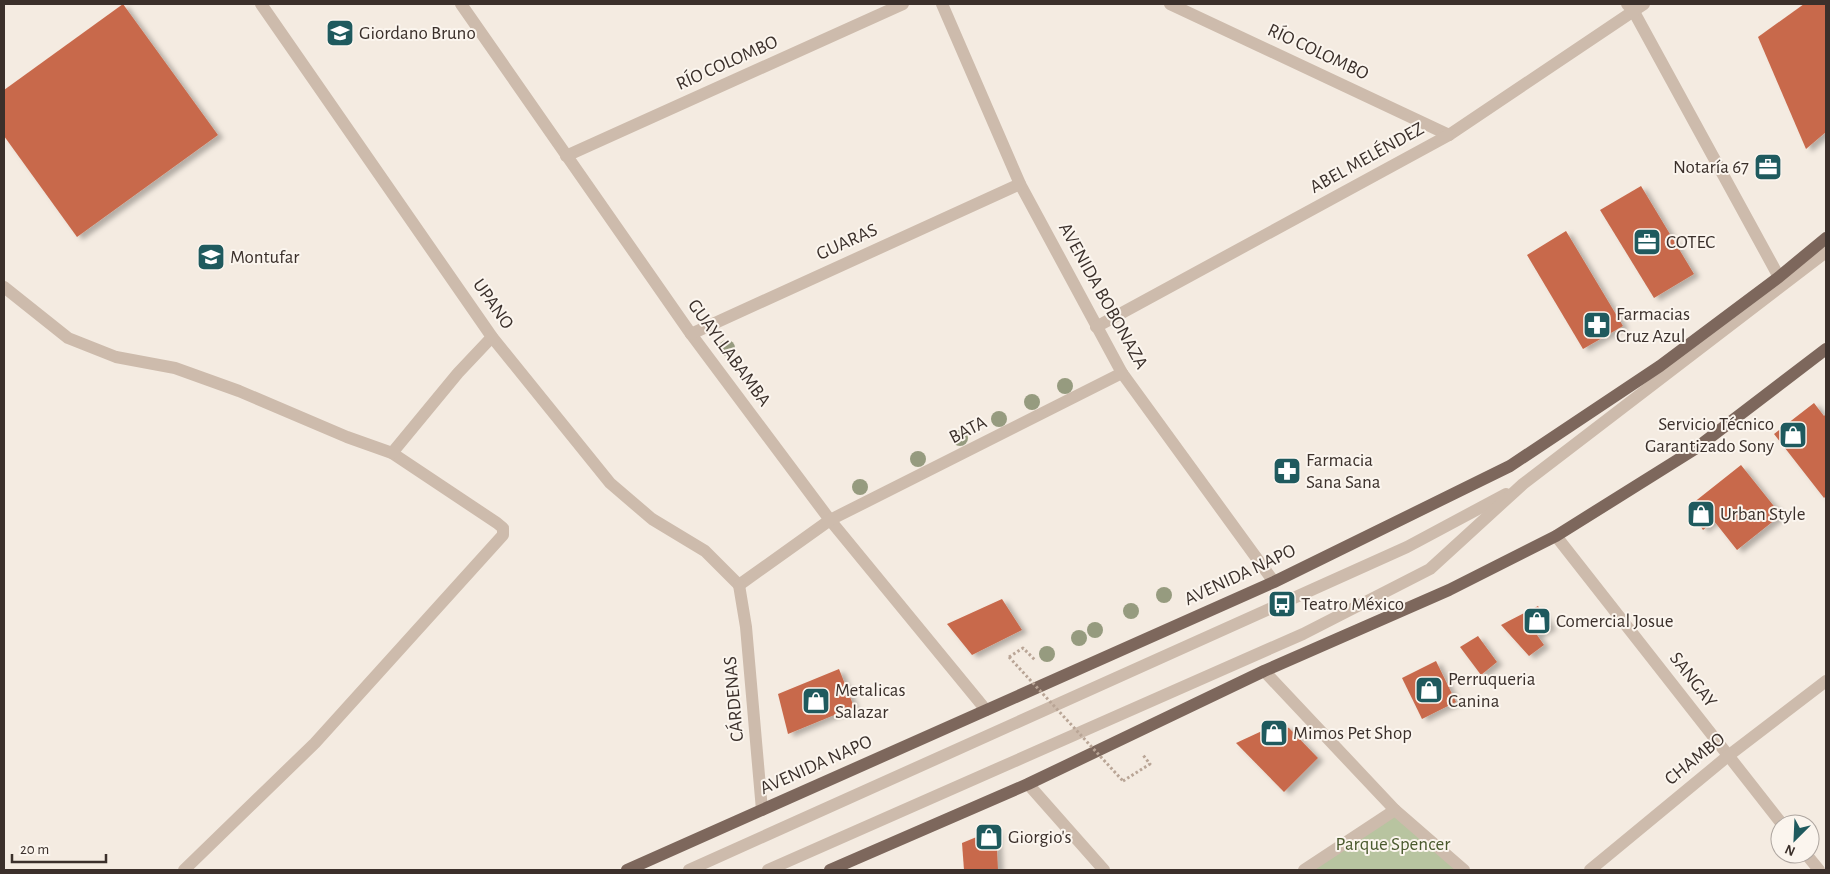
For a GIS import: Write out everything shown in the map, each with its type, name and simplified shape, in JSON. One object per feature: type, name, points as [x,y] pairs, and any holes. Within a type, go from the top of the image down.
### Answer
[{"type":"main road","name":"AVENIDA NAPO","points":[[626,870],[1274,582],[1510,466],[1660,366],[1779,277],[1826,238]]},
{"type":"main road","points":[[830,870],[1028,784],[1264,671],[1449,590],[1556,536],[1695,449],[1826,349]]},
{"type":"street","name":"UPANO","points":[[261,4],[492,337],[610,483],[652,519],[705,552],[738,585]]},
{"type":"street","name":"GUAYLLABAMBA","points":[[461,4],[691,334],[830,520],[986,710]]},
{"type":"street","name":"RÍO COLOMBO","points":[[566,156],[903,4]]},
{"type":"street","name":"AVENIDA BOBONAZA","points":[[942,4],[1020,184],[1096,328],[1122,373],[1274,582]]},
{"type":"street","name":"RÍO COLOMBO","points":[[1170,4],[1449,135]]},
{"type":"street","points":[[1635,6],[1779,277]]},
{"type":"street","name":"ABEL MELÉNDEZ","points":[[1096,328],[1449,135],[1635,6]]},
{"type":"street","name":"GUARAS","points":[[691,334],[1020,184]]},
{"type":"street","points":[[768,870],[1303,634],[1430,569],[1523,484],[1826,252]]},
{"type":"street","points":[[4,287],[68,338],[116,357],[175,368],[239,391],[347,437],[392,453],[502,528],[503,535],[315,743],[184,870]]},
{"type":"street","points":[[392,453],[458,374],[492,337]]},
{"type":"street","name":"BATA","points":[[830,520],[1122,373]]},
{"type":"street","points":[[689,870],[1407,547],[1523,484]]},
{"type":"street","points":[[738,585],[830,520]]},
{"type":"street","name":"SANGAY","points":[[1556,536],[1774,814]]},
{"type":"street","name":"CÁRDENAS","points":[[738,585],[746,627],[762,810]]},
{"type":"street","points":[[1264,671],[1395,810],[1464,870]]},
{"type":"street","name":"CHAMBO","points":[[1590,870],[1728,756],[1826,681]]},
{"type":"street","points":[[1028,784],[1104,870]]},
{"type":"street","points":[[1304,870],[1395,810]]},
{"type":"path","points":[[1035,660],[1023,648],[1008,657],[1123,781],[1150,764]]},
{"type":"green space","name":"Parque Spencer","points":[[1395,810],[1464,870],[1304,870]]},
{"type":"building","points":[[123,4],[218,135],[77,237],[4,136],[4,90]]},
{"type":"building","points":[[1804,4],[1826,4],[1826,132],[1806,149],[1758,37]]},
{"type":"building","name":"COTEC","points":[[1641,186],[1694,274],[1654,298],[1600,210]]},
{"type":"building","points":[[1566,231],[1623,326],[1583,349],[1527,255]]},
{"type":"building","points":[[1814,403],[1824,416],[1826,414],[1826,496],[1824,498],[1774,434]]},
{"type":"building","points":[[1741,465],[1781,515],[1737,550],[1714,521],[1703,530],[1688,507]]},
{"type":"building","points":[[1002,599],[1022,630],[972,655],[947,624]]},
{"type":"building","points":[[1538,606],[1551,627],[1537,635],[1544,645],[1529,656],[1501,625]]},
{"type":"building","points":[[1478,636],[1497,662],[1481,675],[1460,647]]},
{"type":"building","name":"Perruqueria Canina","points":[[1436,661],[1456,702],[1422,719],[1402,678]]},
{"type":"building","name":"Metalicas Salazar","points":[[839,669],[854,707],[788,734],[778,694]]},
{"type":"building","points":[[1277,724],[1289,728],[1318,758],[1284,792],[1236,743]]},
{"type":"building","points":[[996,829],[998,870],[964,870],[962,843]]},
{"type":"place","name":"Giordano Bruno","points":[[340,33]]},
{"type":"place","name":"Notaría 67","points":[[1768,167]]},
{"type":"place","name":"COTEC","points":[[1647,242]]},
{"type":"place","name":"Montufar","points":[[211,257]]},
{"type":"place","name":"Farmacias Cruz Azul","points":[[1597,325]]},
{"type":"place","name":"Servicio Técnico Garantizado Sony","points":[[1793,435]]},
{"type":"place","name":"Farmacia Sana Sana","points":[[1287,471]]},
{"type":"place","name":"Urban Style","points":[[1701,514]]},
{"type":"place","name":"Teatro México","points":[[1282,604]]},
{"type":"place","name":"Comercial Josue","points":[[1537,621]]},
{"type":"place","name":"Perruqueria Canina","points":[[1429,690]]},
{"type":"place","name":"Metalicas Salazar","points":[[816,701]]},
{"type":"place","name":"Mimos Pet Shop","points":[[1274,733]]},
{"type":"place","name":"Giorgio's","points":[[989,837]]}]
